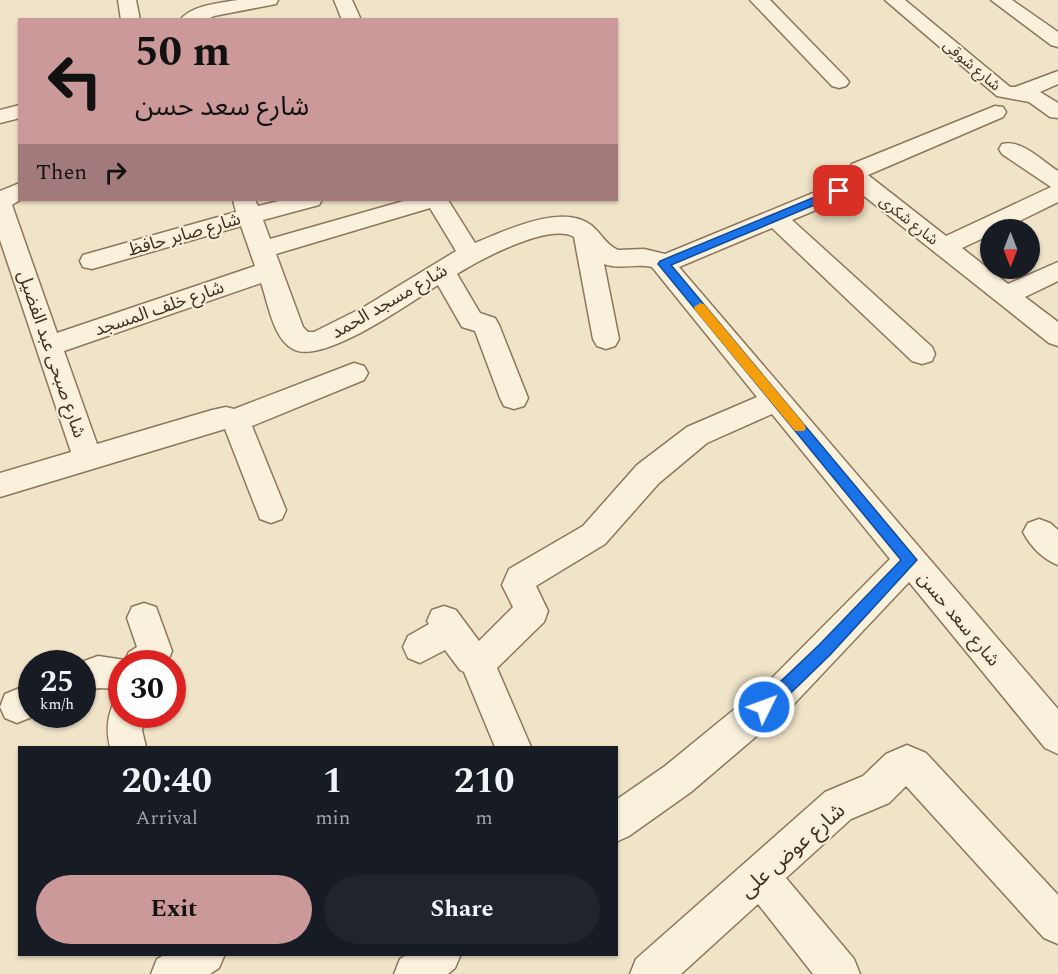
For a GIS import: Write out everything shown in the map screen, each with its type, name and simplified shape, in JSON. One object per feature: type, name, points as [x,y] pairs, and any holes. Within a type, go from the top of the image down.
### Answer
[{"type":"street","points":[[127,0],[130,18]]},
{"type":"street","points":[[193,18],[208,11],[269,0]]},
{"type":"street","points":[[343,0],[351,18]]},
{"type":"street","points":[[759,0],[839,82]]},
{"type":"street","name":"شارع شوقى","points":[[894,0],[1004,92],[1035,97],[1058,112]]},
{"type":"street","points":[[1000,0],[1058,41]]},
{"type":"street","points":[[1017,94],[1058,77]]},
{"type":"street","points":[[0,117],[18,112]]},
{"type":"street","name":"شارع شكرى","points":[[995,112],[860,169],[856,175],[861,182],[1058,336]]},
{"type":"street","points":[[1010,149],[1058,182]]},
{"type":"street","points":[[586,236],[604,254],[615,259],[654,258],[664,264],[861,182]]},
{"type":"street","name":"شارع صبحى عبد الفضيل","points":[[18,191],[1,201],[4,214],[88,460]]},
{"type":"street","points":[[943,247],[1058,193]]},
{"type":"street","name":"شارع صابر حافظ","points":[[92,261],[247,207],[302,201]]},
{"type":"street","name":"شارع خلف المسجد","points":[[49,346],[266,260],[429,201]]},
{"type":"street","points":[[438,201],[470,254]]},
{"type":"street","name":"شارع مسجد الحمد","points":[[247,207],[291,331],[296,338],[307,344],[318,342],[363,319],[470,254],[548,226],[569,226],[586,236]]},
{"type":"street","points":[[775,218],[922,354]]},
{"type":"street","points":[[586,236],[606,339]]},
{"type":"street","name":"شارع سعد حسن","points":[[664,264],[1058,736]]},
{"type":"street","points":[[442,270],[471,320],[486,325],[514,398]]},
{"type":"street","points":[[1005,296],[1058,270]]},
{"type":"street","points":[[0,485],[220,419],[236,421],[253,412],[354,373]]},
{"type":"street","points":[[477,661],[483,659],[532,611],[518,585],[520,579],[594,535],[648,474],[697,435],[777,400]]},
{"type":"street","points":[[236,421],[272,510]]},
{"type":"street","points":[[618,822],[678,779],[781,693],[910,560]]},
{"type":"street","points":[[144,618],[155,650]]},
{"type":"street","points":[[420,647],[447,625],[472,659],[477,661],[513,746]]},
{"type":"street","points":[[125,728],[128,746]]},
{"type":"street","name":"شارع عوض على","points":[[651,974],[838,805],[876,790],[899,767],[907,764],[913,766],[1058,924]]},
{"type":"street","points":[[760,876],[839,974]]},
{"type":"street","points":[[415,974],[438,956]]},
{"type":"slow traffic","points":[[700,307],[799,428]]},
{"type":"route","points":[[764,707],[825,650],[910,560],[664,264],[839,191]]}]
